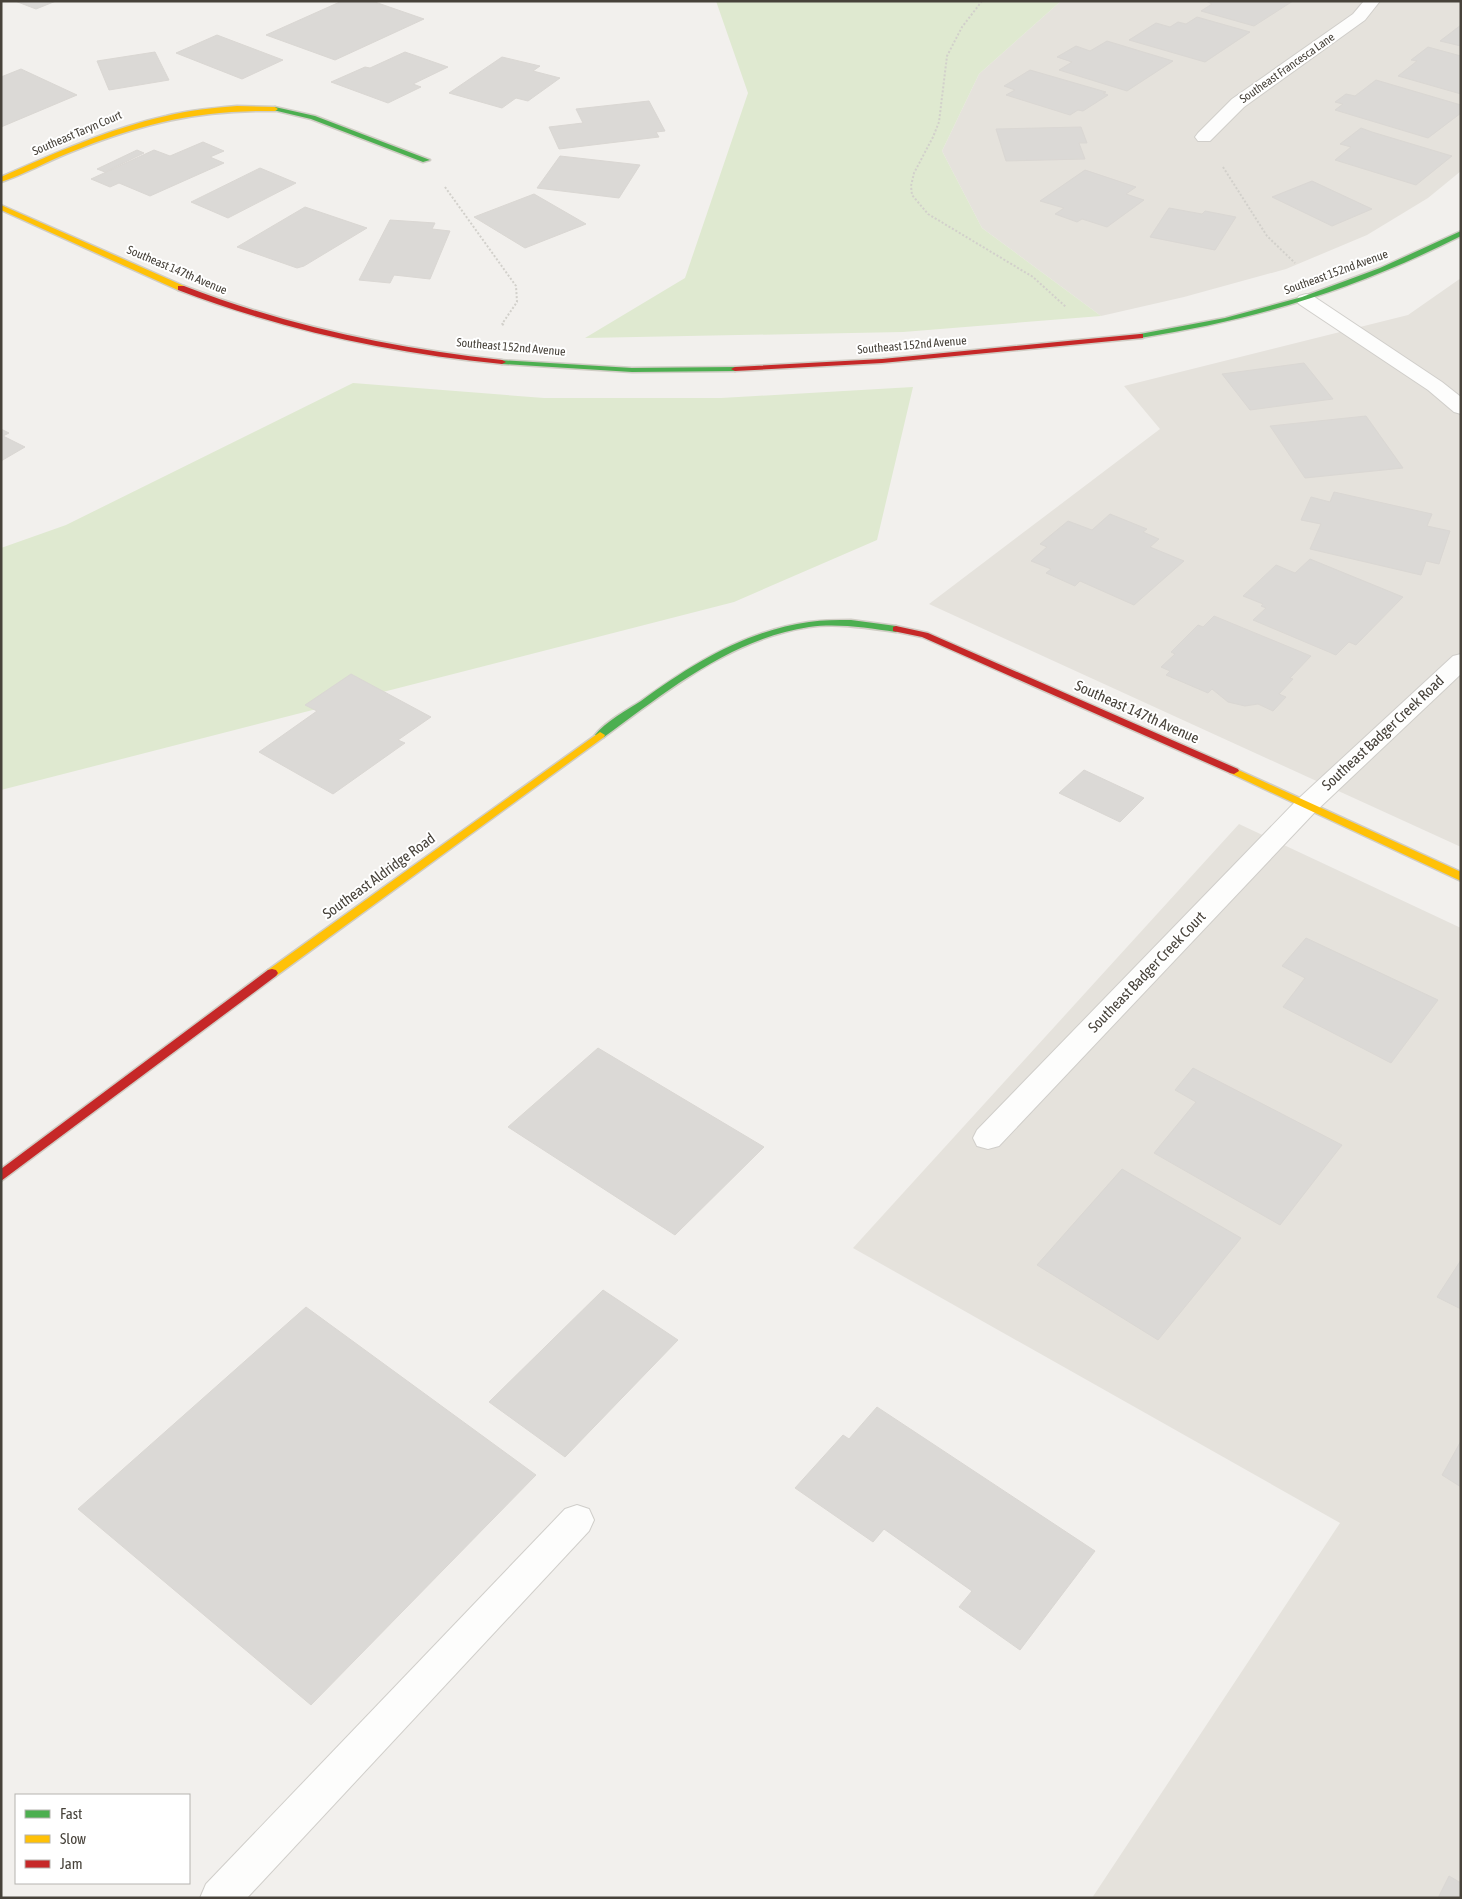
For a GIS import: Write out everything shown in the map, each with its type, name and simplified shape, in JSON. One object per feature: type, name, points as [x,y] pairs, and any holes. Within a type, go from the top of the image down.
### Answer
[{"type":"street","name":"Southeast Francesca Lane","points":[[1204,137],[1238,103],[1359,17],[1372,1]]},
{"type":"street","name":"Southeast Taryn Court","points":[[1,180],[118,129],[190,111],[225,108],[279,109],[306,115],[426,160]]},
{"type":"street","name":"Southeast 147th Avenue","points":[[1,207],[206,298],[266,319],[350,340]]},
{"type":"street","name":"Southeast 152nd Avenue","points":[[350,340],[471,359],[581,367],[744,370],[826,367],[1102,342],[1229,320],[1306,300],[1386,270],[1461,233]]},
{"type":"street","points":[[1306,300],[1420,376],[1461,408]]},
{"type":"street","name":"Southeast 147th Avenue","points":[[789,626],[857,622],[888,626],[925,635],[1248,777],[1306,806],[1461,877]]},
{"type":"street","name":"Southeast Aldridge Road","points":[[1,1176],[297,954],[696,666],[735,644],[789,626]]},
{"type":"street","name":"Southeast Badger Creek Road","points":[[1306,806],[1461,661]]},
{"type":"street","name":"Southeast Badger Creek Court","points":[[988,1138],[1306,806]]},
{"type":"street","points":[[220,1898],[577,1520]]},
{"type":"path","points":[[982,1],[971,13],[947,55],[941,117],[934,137],[910,183],[911,194],[917,204],[948,228],[1032,277],[1102,342]]},
{"type":"path","points":[[1204,137],[1267,236],[1294,262],[1335,289]]},
{"type":"path","points":[[426,160],[453,200],[511,277],[519,292],[516,308],[471,359]]},
{"type":"shaded area","points":[[1061,1],[1461,1],[1461,171],[1428,198],[1367,235],[1286,269],[1184,297],[1101,316],[982,228],[942,151],[979,74]]},
{"type":"shaded area","points":[[1461,278],[1461,847],[929,604],[1160,429],[1124,386],[1408,315]]},
{"type":"shaded area","points":[[1239,824],[1461,928],[1461,1898],[1092,1898],[1340,1523],[853,1248]]},
{"type":"green space","points":[[716,1],[1061,1],[979,74],[942,151],[982,228],[1101,316],[903,332],[585,338],[685,278],[748,93]]},
{"type":"green space","points":[[353,383],[544,398],[721,398],[913,387],[877,540],[734,602],[1,790],[1,548],[66,525]]},
{"type":"building","points":[[15,1],[56,1],[36,9]]},
{"type":"building","points":[[342,1],[372,1],[424,19],[335,60],[266,35]]},
{"type":"building","points":[[1206,1],[1293,1],[1254,26],[1201,11],[1212,4]]},
{"type":"building","points":[[1197,17],[1250,32],[1205,62],[1129,40],[1156,23],[1170,27],[1178,22],[1186,24]]},
{"type":"building","points":[[1461,25],[1461,46],[1440,41]]},
{"type":"building","points":[[217,35],[283,60],[242,79],[176,53]]},
{"type":"building","points":[[1107,41],[1173,61],[1127,91],[1059,70],[1072,62],[1057,57],[1076,46],[1090,51]]},
{"type":"building","points":[[1428,47],[1461,56],[1461,94],[1398,76],[1417,61],[1411,60]]},
{"type":"building","points":[[155,52],[169,80],[109,90],[97,61]]},
{"type":"building","points":[[405,52],[448,67],[413,84],[421,87],[388,103],[331,82],[365,67],[370,68]]},
{"type":"building","points":[[502,57],[540,66],[533,71],[560,78],[528,101],[516,98],[502,108],[449,93]]},
{"type":"building","points":[[21,69],[77,95],[1,127],[1,77]]},
{"type":"building","points":[[1030,70],[1106,92],[1103,93],[1108,95],[1083,111],[1078,110],[1070,115],[1006,95],[1015,90],[1004,86]]},
{"type":"building","points":[[1376,80],[1461,105],[1461,113],[1428,138],[1335,110],[1343,104],[1335,102],[1346,94],[1355,96]]},
{"type":"building","points":[[649,101],[665,131],[656,132],[659,137],[559,149],[549,127],[583,123],[576,109]]},
{"type":"building","points":[[1081,127],[1087,143],[1079,143],[1085,159],[1006,161],[996,129]]},
{"type":"building","points":[[1361,128],[1452,156],[1416,185],[1335,160],[1351,147],[1340,144]]},
{"type":"building","points":[[203,142],[224,151],[210,157],[224,163],[150,196],[119,183],[110,187],[91,179],[154,150],[170,156]]},
{"type":"building","points":[[137,150],[144,153],[105,172],[97,169]]},
{"type":"building","points":[[560,156],[640,165],[619,198],[537,188]]},
{"type":"building","points":[[260,168],[296,183],[228,218],[191,202]]},
{"type":"building","points":[[1085,170],[1136,187],[1126,194],[1144,200],[1107,227],[1082,219],[1077,222],[1055,214],[1064,208],[1040,201]]},
{"type":"building","points":[[1312,181],[1372,209],[1332,226],[1272,197]]},
{"type":"building","points":[[534,194],[586,224],[525,248],[474,217]]},
{"type":"building","points":[[305,207],[367,228],[304,266],[297,268],[237,247]]},
{"type":"building","points":[[1169,208],[1202,214],[1205,211],[1236,217],[1215,250],[1150,237]]},
{"type":"building","points":[[390,220],[435,223],[432,229],[450,231],[430,279],[394,275],[390,283],[359,280]]},
{"type":"building","points":[[1304,363],[1333,399],[1250,410],[1222,374]]},
{"type":"building","points":[[1366,416],[1403,468],[1305,478],[1270,426]]},
{"type":"building","points":[[1,429],[9,433],[3,436],[25,447],[1,461]]},
{"type":"building","points":[[1334,492],[1432,514],[1427,526],[1450,531],[1439,564],[1426,561],[1421,575],[1310,549],[1321,524],[1301,520],[1311,497],[1330,502]]},
{"type":"building","points":[[1110,514],[1147,529],[1143,532],[1159,539],[1150,547],[1184,561],[1134,605],[1080,581],[1075,586],[1046,573],[1051,569],[1031,561],[1047,547],[1040,544],[1068,521],[1092,530]]},
{"type":"building","points":[[1310,559],[1403,597],[1356,645],[1349,642],[1336,655],[1253,620],[1266,608],[1261,606],[1263,604],[1243,596],[1276,565],[1295,573]]},
{"type":"building","points":[[1214,616],[1311,656],[1290,678],[1293,679],[1279,694],[1286,697],[1273,711],[1258,704],[1245,706],[1228,702],[1212,689],[1208,693],[1166,675],[1170,671],[1161,667],[1175,654],[1171,652],[1198,625],[1203,627]]},
{"type":"building","points":[[351,674],[431,717],[398,740],[405,743],[333,794],[259,752],[317,711],[305,705]]},
{"type":"building","points":[[1084,770],[1144,798],[1120,822],[1059,793]]},
{"type":"building","points":[[1306,938],[1438,1000],[1391,1063],[1283,1007],[1305,978],[1282,966]]},
{"type":"building","points":[[598,1048],[764,1147],[675,1235],[508,1127]]},
{"type":"building","points":[[1193,1068],[1342,1145],[1280,1225],[1154,1153],[1196,1102],[1175,1090]]},
{"type":"building","points":[[1122,1169],[1241,1238],[1158,1340],[1037,1265]]},
{"type":"building","points":[[1461,1260],[1461,1309],[1437,1297]]},
{"type":"building","points":[[603,1290],[678,1340],[565,1457],[489,1402]]},
{"type":"building","points":[[306,1307],[536,1475],[311,1705],[78,1509]]},
{"type":"building","points":[[877,1407],[1095,1551],[1020,1650],[959,1607],[972,1591],[884,1529],[873,1542],[795,1488],[843,1435],[849,1439]]},
{"type":"building","points":[[1461,1441],[1461,1487],[1442,1475]]},
{"type":"building","points":[[1449,1876],[1461,1883],[1461,1898],[1438,1898]]},
{"type":"traffic: fast","points":[[275,109],[313,117],[426,160]]},
{"type":"traffic: fast","points":[[1140,336],[1225,320],[1305,299],[1383,270],[1461,233]]},
{"type":"traffic: fast","points":[[502,362],[632,370],[735,369]]},
{"type":"traffic: fast","points":[[600,735],[702,664],[736,646],[772,632],[810,624],[851,623],[896,629]]},
{"type":"traffic: slow","points":[[1,180],[68,151],[134,126],[202,111],[237,108],[275,109]]},
{"type":"traffic: slow","points":[[1,207],[181,288]]},
{"type":"traffic: slow","points":[[272,973],[600,735]]},
{"type":"traffic: slow","points":[[1234,771],[1461,877]]},
{"type":"traffic: jam","points":[[181,288],[259,316],[339,337],[420,352],[502,362]]},
{"type":"traffic: jam","points":[[735,369],[882,361],[1140,336]]},
{"type":"traffic: jam","points":[[896,629],[925,635],[1234,771]]},
{"type":"traffic: jam","points":[[1,1176],[272,973]]}]
